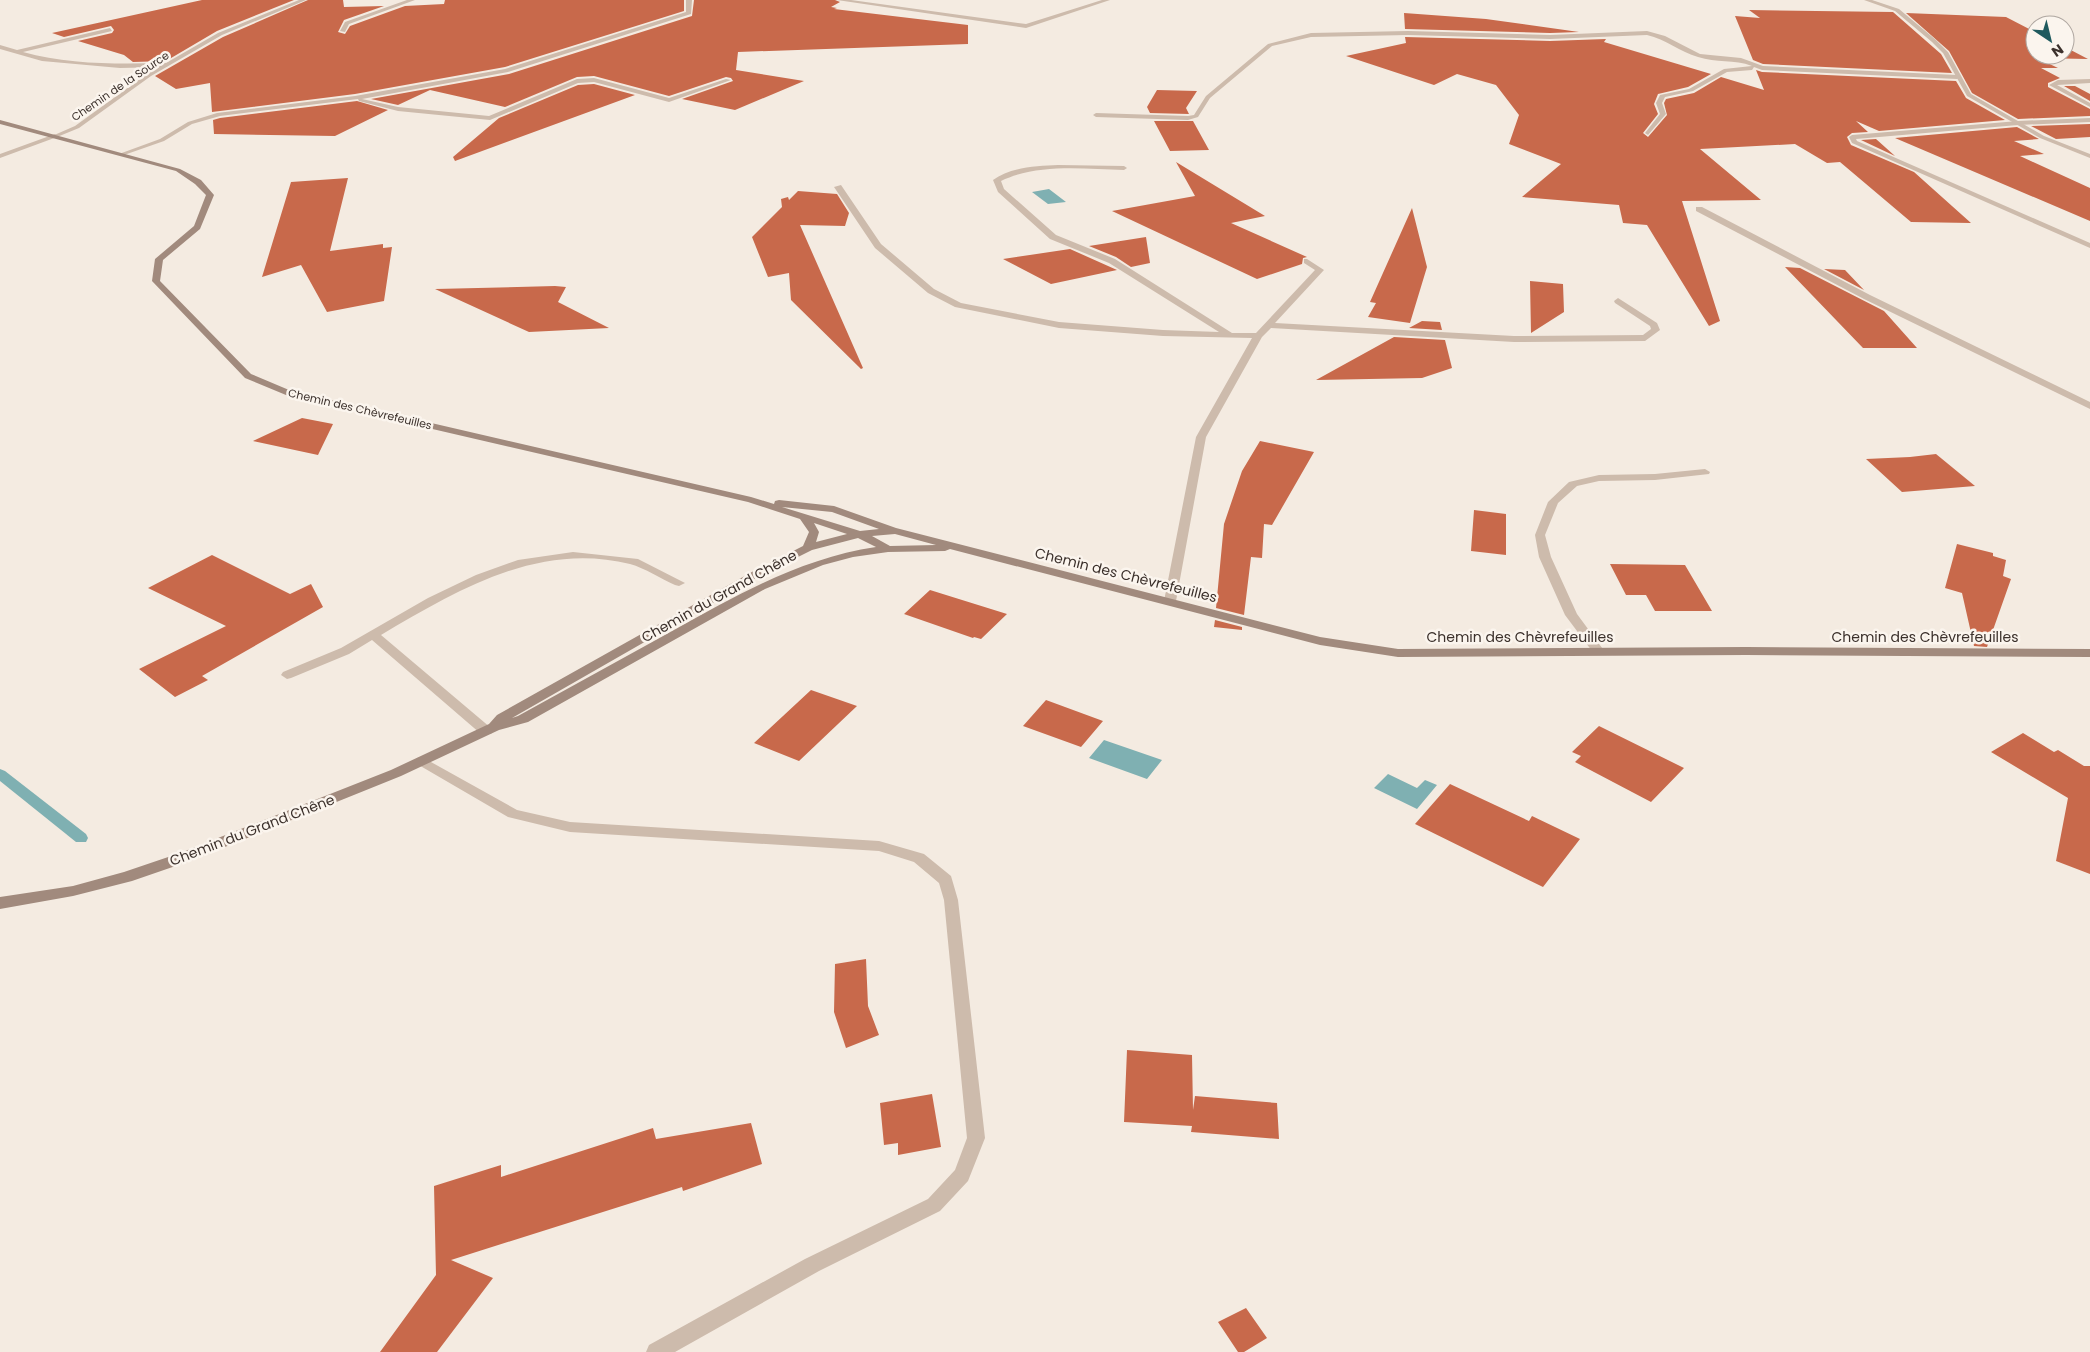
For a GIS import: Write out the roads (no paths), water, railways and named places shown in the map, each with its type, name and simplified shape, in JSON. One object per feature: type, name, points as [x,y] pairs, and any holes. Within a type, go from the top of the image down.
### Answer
[{"type":"street","name":"Chemin de la Source","points":[[0,156],[77,127],[149,75],[220,34],[303,0]]},
{"type":"street","points":[[343,31],[346,24],[412,0]]},
{"type":"street","points":[[122,154],[162,140],[190,123],[219,114],[355,98],[506,71],[689,14],[689,0]]},
{"type":"street","points":[[840,0],[1026,26],[1107,0]]},
{"type":"street","points":[[1867,0],[1897,10],[1905,16],[1944,52],[1957,77],[1969,94],[2057,144],[2090,156]]},
{"type":"street","points":[[16,51],[110,30]]},
{"type":"street","points":[[1096,116],[1188,118],[1196,116],[1208,97],[1270,45],[1311,35],[1408,33],[1550,38],[1647,33],[1663,37],[1699,56],[1741,60],[1762,68]]},
{"type":"street","points":[[0,47],[42,59],[120,66],[166,66]]},
{"type":"street","points":[[1648,133],[1663,114],[1660,103],[1662,96],[1667,93],[1690,90],[1726,70],[1762,68],[1957,77]]},
{"type":"street","points":[[355,98],[398,109],[490,118],[577,81],[594,80],[669,100],[728,80]]},
{"type":"street","points":[[2090,81],[2058,82],[2052,85],[2090,105]]},
{"type":"street","points":[[2090,120],[2018,123],[1852,137],[1854,142],[2090,246]]},
{"type":"street","name":"Chemin des Chèvrefeuilles","points":[[0,122],[178,170],[198,182],[210,196],[197,227],[159,259],[156,281],[248,376],[286,392],[751,500],[859,534],[888,549]]},
{"type":"street","points":[[1124,168],[1024,169],[1006,174],[997,180],[1001,190],[1053,237],[1112,261],[1230,335]]},
{"type":"street","points":[[838,187],[878,246],[931,291],[958,305],[1059,325],[1162,333],[1258,336]]},
{"type":"street","points":[[1699,209],[1867,297],[2090,406]]},
{"type":"street","points":[[1170,601],[1201,437],[1258,336],[1320,270],[1307,261]]},
{"type":"street","points":[[1268,325],[1514,339],[1645,338],[1656,330],[1654,325],[1618,301]]},
{"type":"street","points":[[1600,652],[1571,615],[1545,557],[1540,535],[1553,502],[1573,484],[1599,478],[1655,477],[1706,472]]},
{"type":"street","name":"Chemin des Chèvrefeuilles","points":[[751,500],[834,510],[895,531]]},
{"type":"street","points":[[804,517],[814,532],[808,548]]},
{"type":"street","name":"Chemin du Grand Chêne","points":[[490,729],[502,718],[754,575],[808,548],[859,534],[895,531],[963,548]]},
{"type":"street","name":"Chemin des Chèvrefeuilles","points":[[963,548],[1320,640],[1398,653],[2090,652]]},
{"type":"street","name":"Chemin du Grand Chêne","points":[[0,903],[73,891],[185,857],[396,773],[490,729],[523,719],[762,586],[819,563],[852,554],[888,549],[963,548]]},
{"type":"street","points":[[287,675],[345,651],[432,600],[480,577],[518,563],[553,556],[573,555],[634,562],[679,583]]},
{"type":"street","points":[[373,636],[490,729]]},
{"type":"street","points":[[422,761],[513,814],[570,827],[879,846],[919,858],[946,880],[951,900],[976,1138],[962,1175],[934,1205],[812,1265],[656,1352]]},
{"type":"water","points":[[1049,189],[1066,202],[1048,204],[1032,192]]},
{"type":"water","points":[[1104,740],[1162,760],[1147,779],[1089,758]]},
{"type":"water","points":[[1388,774],[1417,788],[1425,780],[1437,785],[1417,809],[1374,788]]},
{"type":"waterway","points":[[0,774],[81,838]]}]
